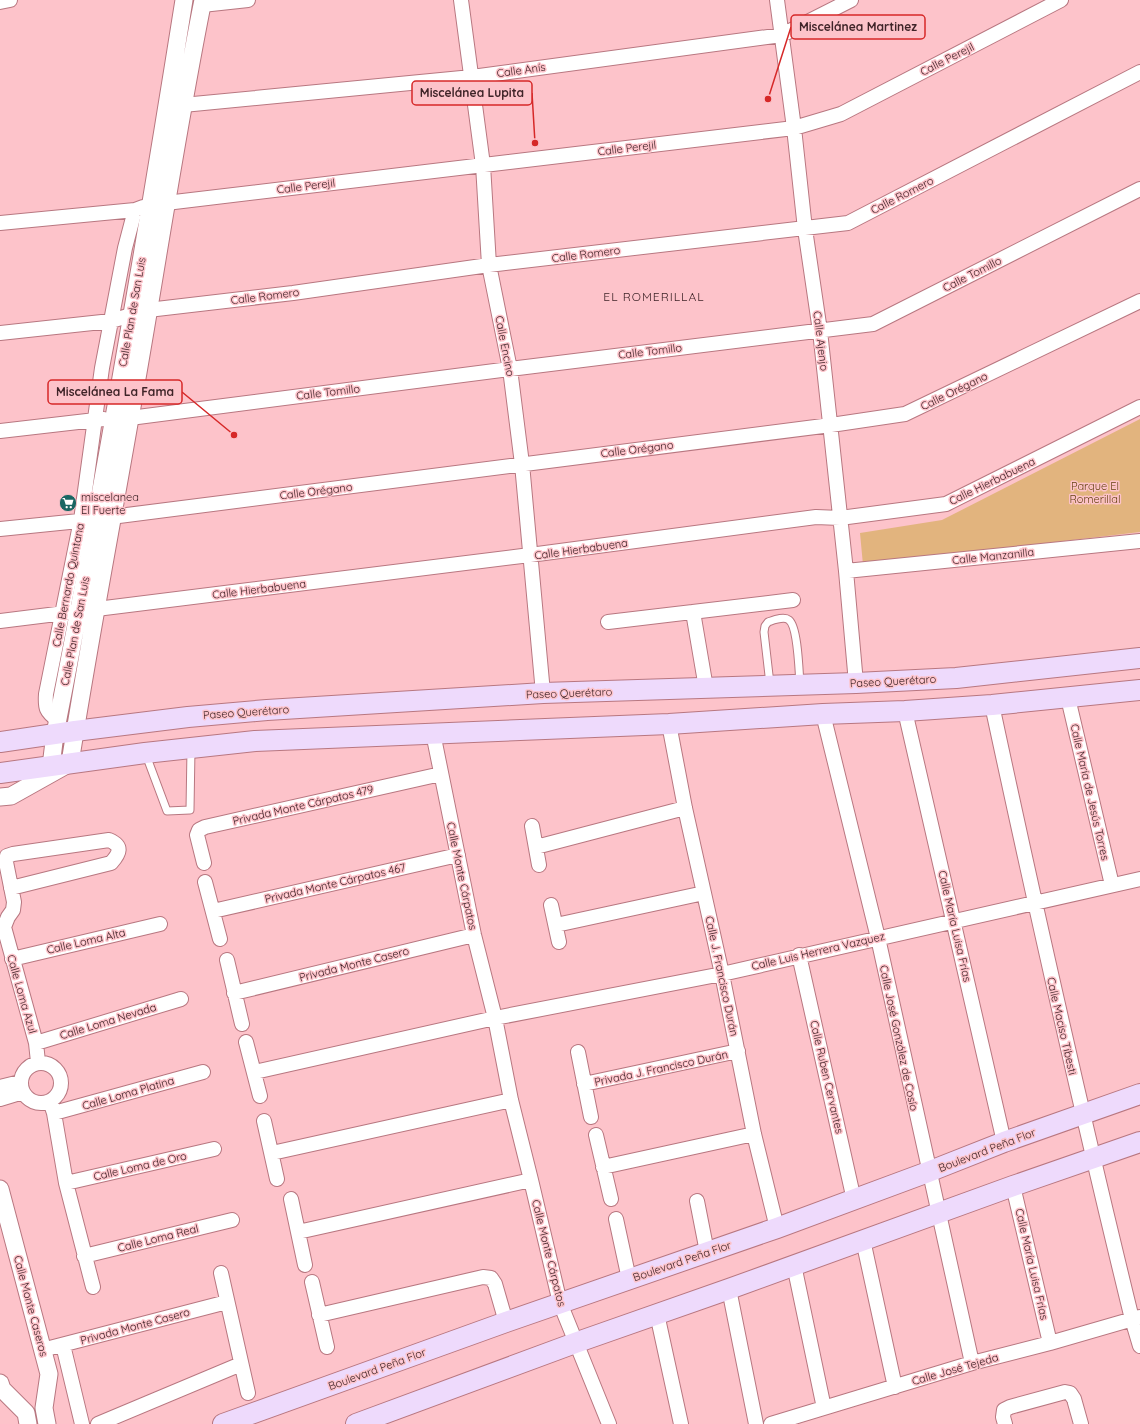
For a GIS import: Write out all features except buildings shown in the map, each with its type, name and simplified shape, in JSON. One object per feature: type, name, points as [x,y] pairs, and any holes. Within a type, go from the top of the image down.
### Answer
[{"type":"main road","name":"Paseo Querétaro","points":[[0,742],[57,727],[75,731],[188,717],[259,711],[543,693],[856,683],[956,678],[1140,658]]},
{"type":"main road","points":[[956,678],[958,707]]},
{"type":"main road","points":[[0,773],[145,753],[255,741],[669,724],[823,714],[906,711],[1139,693]]},
{"type":"main road","name":"Boulevard Peña Flor","points":[[224,1424],[506,1322],[777,1228],[1004,1142],[1140,1094]]},
{"type":"main road","points":[[356,1424],[575,1343],[1140,1142]]},
{"type":"street","points":[[0,2],[10,0]]},
{"type":"street","name":"Calle Plan de San Luis","points":[[61,765],[57,727],[96,519],[148,310],[158,204],[184,0]]},
{"type":"street","points":[[202,2],[248,0]]},
{"type":"street","name":"Calle Encino","points":[[461,0],[484,165],[490,265],[510,369],[522,464],[543,693]]},
{"type":"street","name":"Calle Ajenjo","points":[[777,0],[794,128],[805,229],[820,331],[846,571],[856,683]]},
{"type":"street","name":"Calle Anís","points":[[183,105],[472,77],[782,35],[851,0]]},
{"type":"street","name":"Calle Perejil","points":[[0,223],[134,210],[158,204],[794,128],[841,114],[1061,0]]},
{"type":"street","name":"Calle Plan de San Luis","points":[[122,418],[132,314],[183,105],[202,2]]},
{"type":"street","name":"Calle Romero","points":[[0,333],[111,321],[148,310],[293,293],[490,265],[848,223],[1140,72]]},
{"type":"street","name":"Calle Tomillo","points":[[0,431],[95,419],[122,418],[873,324],[1140,190]]},
{"type":"street","name":"Calle Bernardo Quintana","points":[[79,612],[96,519],[95,419],[111,321],[134,210]]},
{"type":"street","name":"Calle Orégano","points":[[0,529],[96,519],[830,425],[905,414],[1140,301]]},
{"type":"street","name":"Calle Hierbabuena","points":[[0,621],[530,555],[816,517],[840,518],[946,504],[1140,407]]},
{"type":"street","name":"Calle Manzanilla","points":[[846,571],[1140,541]]},
{"type":"street","points":[[608,622],[793,600]]},
{"type":"street","name":"Calle Plan de San Luis","points":[[61,765],[75,731],[79,612]]},
{"type":"street","points":[[693,612],[706,688]]},
{"type":"street","name":"Calle María de Jesús Torres","points":[[1068,698],[1112,885]]},
{"type":"street","name":"Calle Maciso Tibesti","points":[[992,705],[1034,902],[1082,1114],[1136,1318],[1140,1346]]},
{"type":"street","name":"Calle María Luisa Frías","points":[[906,711],[1004,1142]]},
{"type":"street","name":"Calle José González de Cosío","points":[[823,714],[878,938],[928,1172],[972,1363]]},
{"type":"street","name":"Calle J. Francisco Durán","points":[[669,724],[685,808],[722,974],[754,1134],[777,1228]]},
{"type":"street","name":"Calle Monte Cárpatos","points":[[432,733],[474,935],[495,1018],[511,1100],[560,1303],[609,1424]]},
{"type":"street","points":[[0,798],[11,796],[61,765]]},
{"type":"street","name":"Privada Monte Cárpatos 479","points":[[204,863],[197,835],[199,830],[205,826],[441,774]]},
{"type":"street","points":[[536,847],[685,808]]},
{"type":"street","points":[[532,826],[539,865]]},
{"type":"street","name":"Calle Loma Azul","points":[[11,888],[111,863],[117,856],[119,849],[116,843],[109,840],[7,856],[6,862],[11,888],[14,902],[13,910],[4,927],[36,1043],[38,1062]]},
{"type":"street","name":"Privada Monte Cárpatos 467","points":[[213,911],[458,855]]},
{"type":"street","name":"Calle Luis Herrera Vazquez","points":[[495,1018],[722,974],[799,955],[1140,879]]},
{"type":"street","points":[[205,882],[220,939]]},
{"type":"street","points":[[556,925],[704,893]]},
{"type":"street","points":[[551,905],[559,942]]},
{"type":"street","name":"Calle Loma Alta","points":[[12,959],[160,924]]},
{"type":"street","name":"Privada Monte Casero","points":[[234,993],[474,935]]},
{"type":"street","name":"Calle Ruben Cervantes","points":[[799,955],[854,1200]]},
{"type":"street","points":[[227,960],[242,1024]]},
{"type":"street","name":"Calle Loma Nevada","points":[[36,1043],[181,999]]},
{"type":"street","points":[[255,1072],[495,1018]]},
{"type":"street","points":[[246,1042],[260,1096]]},
{"type":"street","name":"Privada J. Francisco Durán","points":[[584,1084],[738,1051]]},
{"type":"street","name":"Privada J. Francisco Durán","points":[[578,1052],[591,1117]]},
{"type":"street","points":[[52,1107],[30,1100],[22,1087],[23,1073],[29,1066],[38,1062],[50,1064],[58,1071],[60,1077],[61,1082],[52,1107],[66,1183],[93,1287]]},
{"type":"street","name":"Calle Loma Platina","points":[[52,1107],[202,1072]]},
{"type":"street","points":[[0,1087],[22,1087]]},
{"type":"street","points":[[0,1099],[22,1087]]},
{"type":"street","points":[[272,1153],[511,1100]]},
{"type":"street","points":[[264,1121],[277,1179]]},
{"type":"street","points":[[603,1167],[754,1134]]},
{"type":"street","points":[[596,1135],[611,1199]]},
{"type":"street","name":"Calle Loma de Oro","points":[[66,1183],[214,1149]]},
{"type":"street","points":[[298,1232],[531,1180]]},
{"type":"street","name":"Calle María Luisa Frías","points":[[1013,1186],[1050,1343]]},
{"type":"street","name":"Calle Monte Caseros","points":[[0,1189],[49,1374],[45,1416]]},
{"type":"street","points":[[291,1199],[305,1265]]},
{"type":"street","points":[[697,1201],[707,1252]]},
{"type":"street","points":[[616,1219],[629,1279]]},
{"type":"street","name":"Calle Loma Real","points":[[84,1256],[232,1220]]},
{"type":"street","points":[[863,1240],[896,1387]]},
{"type":"street","points":[[794,1265],[824,1408]]},
{"type":"street","points":[[221,1273],[226,1302],[248,1393]]},
{"type":"street","points":[[319,1315],[483,1277],[491,1278],[495,1284],[506,1322]]},
{"type":"street","points":[[312,1282],[327,1347]]},
{"type":"street","points":[[729,1289],[756,1424]]},
{"type":"street","name":"Privada Monte Casero","points":[[42,1350],[226,1302]]},
{"type":"street","points":[[657,1314],[681,1424]]},
{"type":"street","name":"Calle José Tejeda","points":[[771,1424],[972,1363],[1050,1343],[1136,1318]]},
{"type":"street","points":[[63,1345],[82,1424]]},
{"type":"street","points":[[98,1424],[241,1364]]},
{"type":"street","points":[[1,1387],[27,1418],[45,1416]]},
{"type":"street","points":[[1005,1424],[1003,1417],[1004,1410],[1065,1392],[1070,1393],[1074,1399],[1081,1424]]},
{"type":"lane","points":[[771,686],[764,632],[765,626],[768,622],[785,619],[790,620],[796,635],[800,685]]},
{"type":"lane","points":[[145,753],[167,812],[190,810],[192,748]]},
{"type":"green space","name":"Parque El Romerillal","points":[[1140,419],[1140,532],[863,565],[860,533],[942,520]]},
{"type":"place","name":"Miscelánea Martinez","points":[[768,99]]},
{"type":"place","name":"Miscelánea Lupita","points":[[535,143]]},
{"type":"place","name":"Miscelánea La Fama","points":[[234,435]]},
{"type":"place","name":"miscelanea El Fuerte","points":[[68,503]]},
{"type":"district","name":"EL ROMERILLAL","points":[[654,296]]}]
